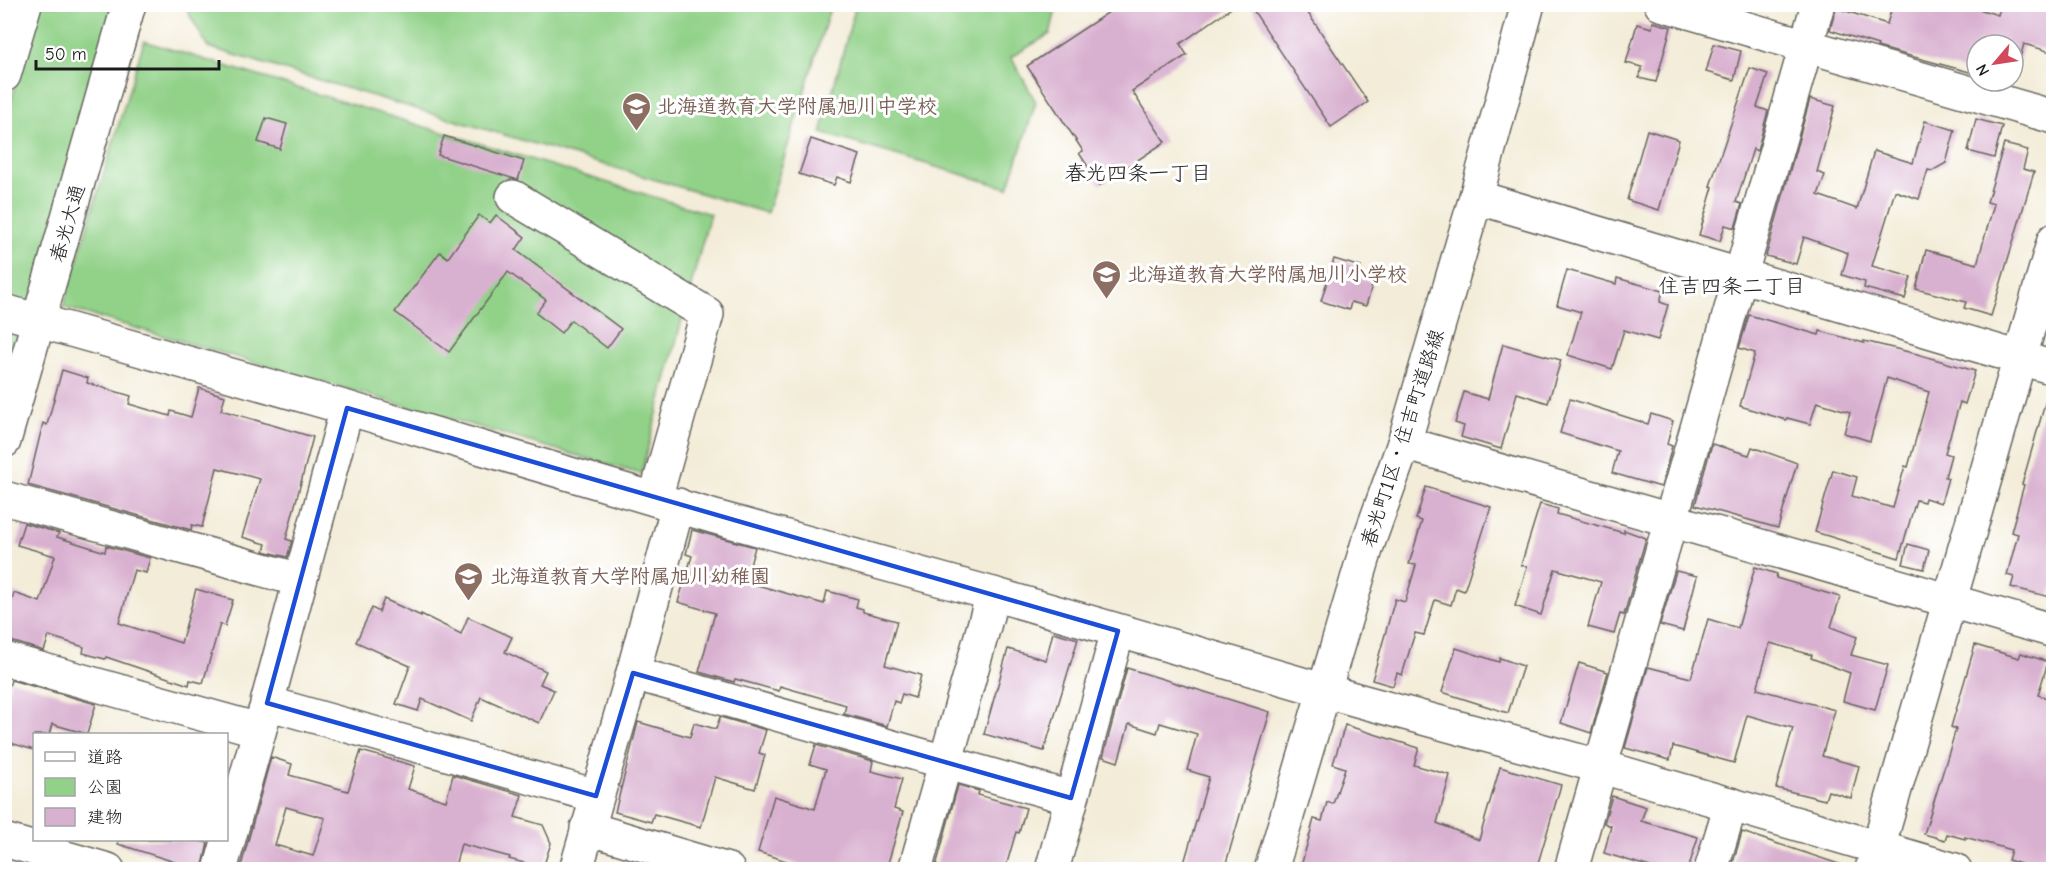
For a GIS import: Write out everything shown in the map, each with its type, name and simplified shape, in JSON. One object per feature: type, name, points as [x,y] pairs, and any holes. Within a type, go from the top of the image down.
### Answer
[{"type":"street","points":[[7,55],[25,4]]},
{"type":"street","name":"春光大通","points":[[4,441],[129,4]]},
{"type":"street","name":"春光町1区・住吉町道路線","points":[[1271,870],[1366,546],[1404,443],[1476,197],[1527,4]]},
{"type":"street","points":[[1661,4],[2054,117]]},
{"type":"street","points":[[1571,870],[1818,4]]},
{"type":"street","points":[[513,197],[707,314],[633,673],[576,870]]},
{"type":"street","points":[[1476,197],[2054,368]]},
{"type":"street","points":[[1874,859],[2054,240]]},
{"type":"street","points":[[4,310],[1324,691],[1731,804],[1874,859],[1955,870]]},
{"type":"street","points":[[220,870],[347,408]]},
{"type":"street","points":[[1404,443],[2054,631]]},
{"type":"street","points":[[4,498],[300,580]]},
{"type":"street","points":[[915,870],[993,594]]},
{"type":"street","points":[[1052,870],[1118,631]]},
{"type":"street","points":[[4,658],[596,796]]},
{"type":"street","points":[[633,673],[1071,798]]},
{"type":"street","points":[[1711,870],[1731,804]]},
{"type":"street","points":[[587,828],[728,870]]},
{"type":"street","points":[[4,840],[108,870]]},
{"type":"highlighted area","points":[[347,408],[1118,631],[1071,798],[633,673],[596,796],[267,703]]},
{"type":"green space","points":[[38,5],[118,5],[5,401],[5,122]]},
{"type":"green space","name":"北海道教育大学附属旭川中学校","points":[[184,5],[831,5],[767,213],[208,47]]},
{"type":"green space","points":[[856,5],[1057,5],[1050,34],[1011,57],[1036,102],[1008,188],[821,133]]},
{"type":"green space","points":[[144,41],[710,214],[641,474],[63,307]]},
{"type":"building","points":[[1121,4],[1237,4],[1180,44],[1187,55],[1132,91],[1165,142],[1100,185],[1079,153],[1083,151],[1027,66]]},
{"type":"building","points":[[1249,4],[1302,4],[1368,102],[1331,127]]},
{"type":"building","points":[[1893,4],[1963,4],[1998,15],[2001,4],[2031,4],[2054,11],[2054,53],[2025,44],[2025,33],[1965,33],[1965,71],[1877,47],[1878,45],[1830,30],[1836,8],[1887,24]]},
{"type":"building","points":[[1653,22],[1671,27],[1656,82],[1639,78],[1642,67],[1626,63],[1637,24],[1652,28]]},
{"type":"building","points":[[1714,44],[1741,51],[1734,80],[1706,72]]},
{"type":"building","points":[[1750,68],[1768,74],[1757,107],[1768,111],[1757,151],[1753,149],[1736,202],[1742,204],[1735,228],[1725,225],[1720,241],[1699,235],[1713,187],[1710,186]]},
{"type":"building","points":[[1810,99],[1835,106],[1817,172],[1825,175],[1818,195],[1857,209],[1874,151],[1913,163],[1925,121],[1955,130],[1946,163],[1932,171],[1928,170],[1919,199],[1895,191],[1872,266],[1911,277],[1905,299],[1864,288],[1865,282],[1842,275],[1848,253],[1804,237],[1796,264],[1766,256]]},
{"type":"building","points":[[266,118],[287,124],[280,149],[258,142]]},
{"type":"building","points":[[1976,119],[2002,126],[1994,158],[1968,151]]},
{"type":"building","points":[[1647,130],[1679,140],[1659,210],[1627,200]]},
{"type":"building","points":[[444,136],[524,161],[518,180],[438,155]]},
{"type":"building","points":[[811,139],[860,155],[851,182],[837,177],[834,185],[799,174]]},
{"type":"building","points":[[2004,144],[2028,150],[2023,169],[2034,172],[1991,316],[1964,308],[1966,302],[1916,289],[1926,250],[1977,264],[1994,204],[1987,202]]},
{"type":"building","points":[[479,215],[490,223],[496,215],[525,237],[516,250],[621,329],[607,348],[571,320],[561,333],[536,313],[546,300],[508,272],[449,352],[395,312],[440,252],[448,258]]},
{"type":"building","points":[[1334,259],[1361,267],[1358,278],[1373,282],[1366,306],[1351,302],[1349,310],[1321,301]]},
{"type":"building","points":[[1567,270],[1616,284],[1617,278],[1663,291],[1660,302],[1668,305],[1658,340],[1624,330],[1612,369],[1568,355],[1581,312],[1557,305]]},
{"type":"building","points":[[1749,315],[1819,335],[1820,331],[1864,343],[1864,341],[1975,371],[1965,404],[1960,402],[1945,453],[1951,455],[1941,503],[1925,498],[1924,502],[1916,500],[1899,558],[1815,532],[1833,470],[1857,477],[1852,496],[1893,508],[1905,466],[1908,467],[1929,392],[1887,378],[1870,441],[1844,433],[1850,412],[1817,402],[1810,424],[1787,418],[1786,420],[1740,406],[1755,353],[1739,348]]},
{"type":"building","points":[[1503,344],[1561,360],[1548,403],[1517,393],[1501,449],[1461,437],[1464,426],[1455,423],[1464,392],[1488,399]]},
{"type":"building","points":[[62,370],[88,378],[87,383],[131,396],[129,404],[170,416],[171,411],[191,417],[199,388],[225,396],[221,410],[313,437],[286,539],[292,541],[287,557],[264,551],[266,544],[242,537],[260,479],[217,468],[202,527],[192,525],[191,530],[28,485],[43,423],[47,425]]},
{"type":"building","points":[[2048,393],[2054,393],[2054,584],[2050,597],[2011,587],[2014,577],[2007,575],[2018,534],[2011,532]]},
{"type":"building","points":[[1570,399],[1648,424],[1651,414],[1673,421],[1667,444],[1672,446],[1661,487],[1612,473],[1618,451],[1560,433]]},
{"type":"building","points":[[1712,444],[1749,455],[1752,447],[1797,463],[1778,528],[1695,505]]},
{"type":"building","points":[[1426,487],[1491,507],[1464,591],[1456,588],[1451,605],[1435,600],[1424,635],[1415,633],[1402,675],[1397,673],[1393,686],[1372,680],[1395,599],[1405,602],[1416,565],[1409,564],[1422,521],[1416,519]]},
{"type":"building","points":[[1540,504],[1558,509],[1557,514],[1624,533],[1624,530],[1646,538],[1624,615],[1620,614],[1614,634],[1588,627],[1601,582],[1555,569],[1541,615],[1515,606],[1527,567],[1521,565]]},
{"type":"building","points":[[24,523],[59,533],[57,537],[105,552],[106,546],[150,558],[146,573],[134,570],[119,623],[181,643],[196,589],[233,600],[225,626],[220,624],[203,683],[190,680],[189,685],[106,657],[105,659],[83,653],[84,647],[49,636],[44,651],[4,639],[4,626],[14,593],[40,602],[55,556],[17,545]]},
{"type":"building","points":[[692,530],[755,547],[750,565],[761,568],[757,585],[824,604],[827,591],[858,599],[856,607],[863,609],[863,612],[897,621],[885,665],[921,675],[915,698],[902,694],[899,703],[894,701],[887,726],[844,714],[846,705],[780,686],[779,691],[699,672],[715,613],[678,602],[692,556],[686,554]]},
{"type":"building","points":[[1908,544],[1929,550],[1924,569],[1903,564]]},
{"type":"building","points":[[1755,567],[1777,574],[1776,578],[1840,597],[1831,627],[1857,637],[1851,655],[1888,665],[1875,710],[1843,701],[1850,673],[1811,658],[1812,655],[1770,643],[1757,689],[1835,710],[1822,756],[1859,766],[1851,798],[1828,791],[1825,800],[1776,788],[1793,728],[1747,715],[1734,763],[1673,746],[1670,760],[1625,748],[1648,667],[1691,678],[1708,619],[1738,628]]},
{"type":"building","points":[[1676,571],[1697,576],[1683,631],[1660,625]]},
{"type":"building","points":[[384,599],[461,634],[468,617],[512,637],[505,652],[546,671],[540,684],[554,690],[539,723],[481,697],[471,721],[422,699],[418,711],[396,704],[410,666],[356,642],[372,608],[379,612]]},
{"type":"building","points":[[1053,632],[1078,639],[1044,751],[984,734],[1008,649],[1046,660]]},
{"type":"building","points":[[1975,645],[2019,658],[2021,653],[2048,662],[2038,695],[2054,700],[2054,870],[2040,870],[2008,860],[2011,850],[1965,837],[1965,839],[1947,834],[1945,840],[1924,834],[1956,729],[1951,727]]},
{"type":"building","points":[[1456,648],[1499,662],[1500,658],[1523,666],[1508,713],[1442,692]]},
{"type":"building","points":[[1579,663],[1608,672],[1591,733],[1561,723]]},
{"type":"building","points":[[1127,668],[1270,712],[1224,870],[1182,870],[1209,777],[1187,770],[1197,734],[1160,723],[1157,733],[1129,724],[1118,762],[1103,757]]},
{"type":"building","points":[[11,680],[96,704],[87,733],[52,724],[50,733],[33,733],[33,750],[4,741],[4,703]]},
{"type":"building","points":[[720,717],[766,730],[759,753],[765,755],[755,789],[715,777],[701,827],[654,814],[651,822],[615,812],[638,722],[690,737],[694,723],[716,729]]},
{"type":"building","points":[[1345,725],[1419,748],[1414,765],[1450,775],[1437,823],[1479,840],[1500,767],[1561,785],[1536,870],[1300,870],[1314,819],[1322,821],[1327,802],[1333,804],[1345,768],[1333,764]]},
{"type":"building","points":[[816,745],[873,761],[871,771],[902,779],[894,809],[903,812],[886,870],[815,870],[758,852],[774,796],[815,809],[826,769],[810,764]]},
{"type":"building","points":[[361,751],[415,766],[408,789],[446,801],[453,775],[522,795],[515,817],[543,825],[551,843],[543,868],[461,844],[454,870],[240,870],[271,757],[292,764],[289,775],[348,791]],"holes":[[[286,807],[325,818],[313,856],[275,845]]]},
{"type":"building","points":[[958,785],[979,791],[978,795],[1026,808],[1005,870],[935,870]]},
{"type":"building","points":[[1612,796],[1646,807],[1641,821],[1698,837],[1688,870],[1660,870],[1604,853],[1611,826],[1604,823]]},
{"type":"building","points":[[1742,832],[1845,866],[1845,870],[1752,870],[1733,863]]},
{"type":"building","points":[[118,841],[200,841],[208,843],[202,870],[118,844]]},
{"type":"place","name":"北海道教育大学附属旭川中学校","points":[[636,132]]},
{"type":"place","name":"北海道教育大学附属旭川小学校","points":[[1106,300]]},
{"type":"place","name":"北海道教育大学附属旭川幼稚園","points":[[469,602]]},
{"type":"district","name":"春光四条一丁目","points":[[1138,173]]},
{"type":"district","name":"住吉四条二丁目","points":[[1732,286]]}]
